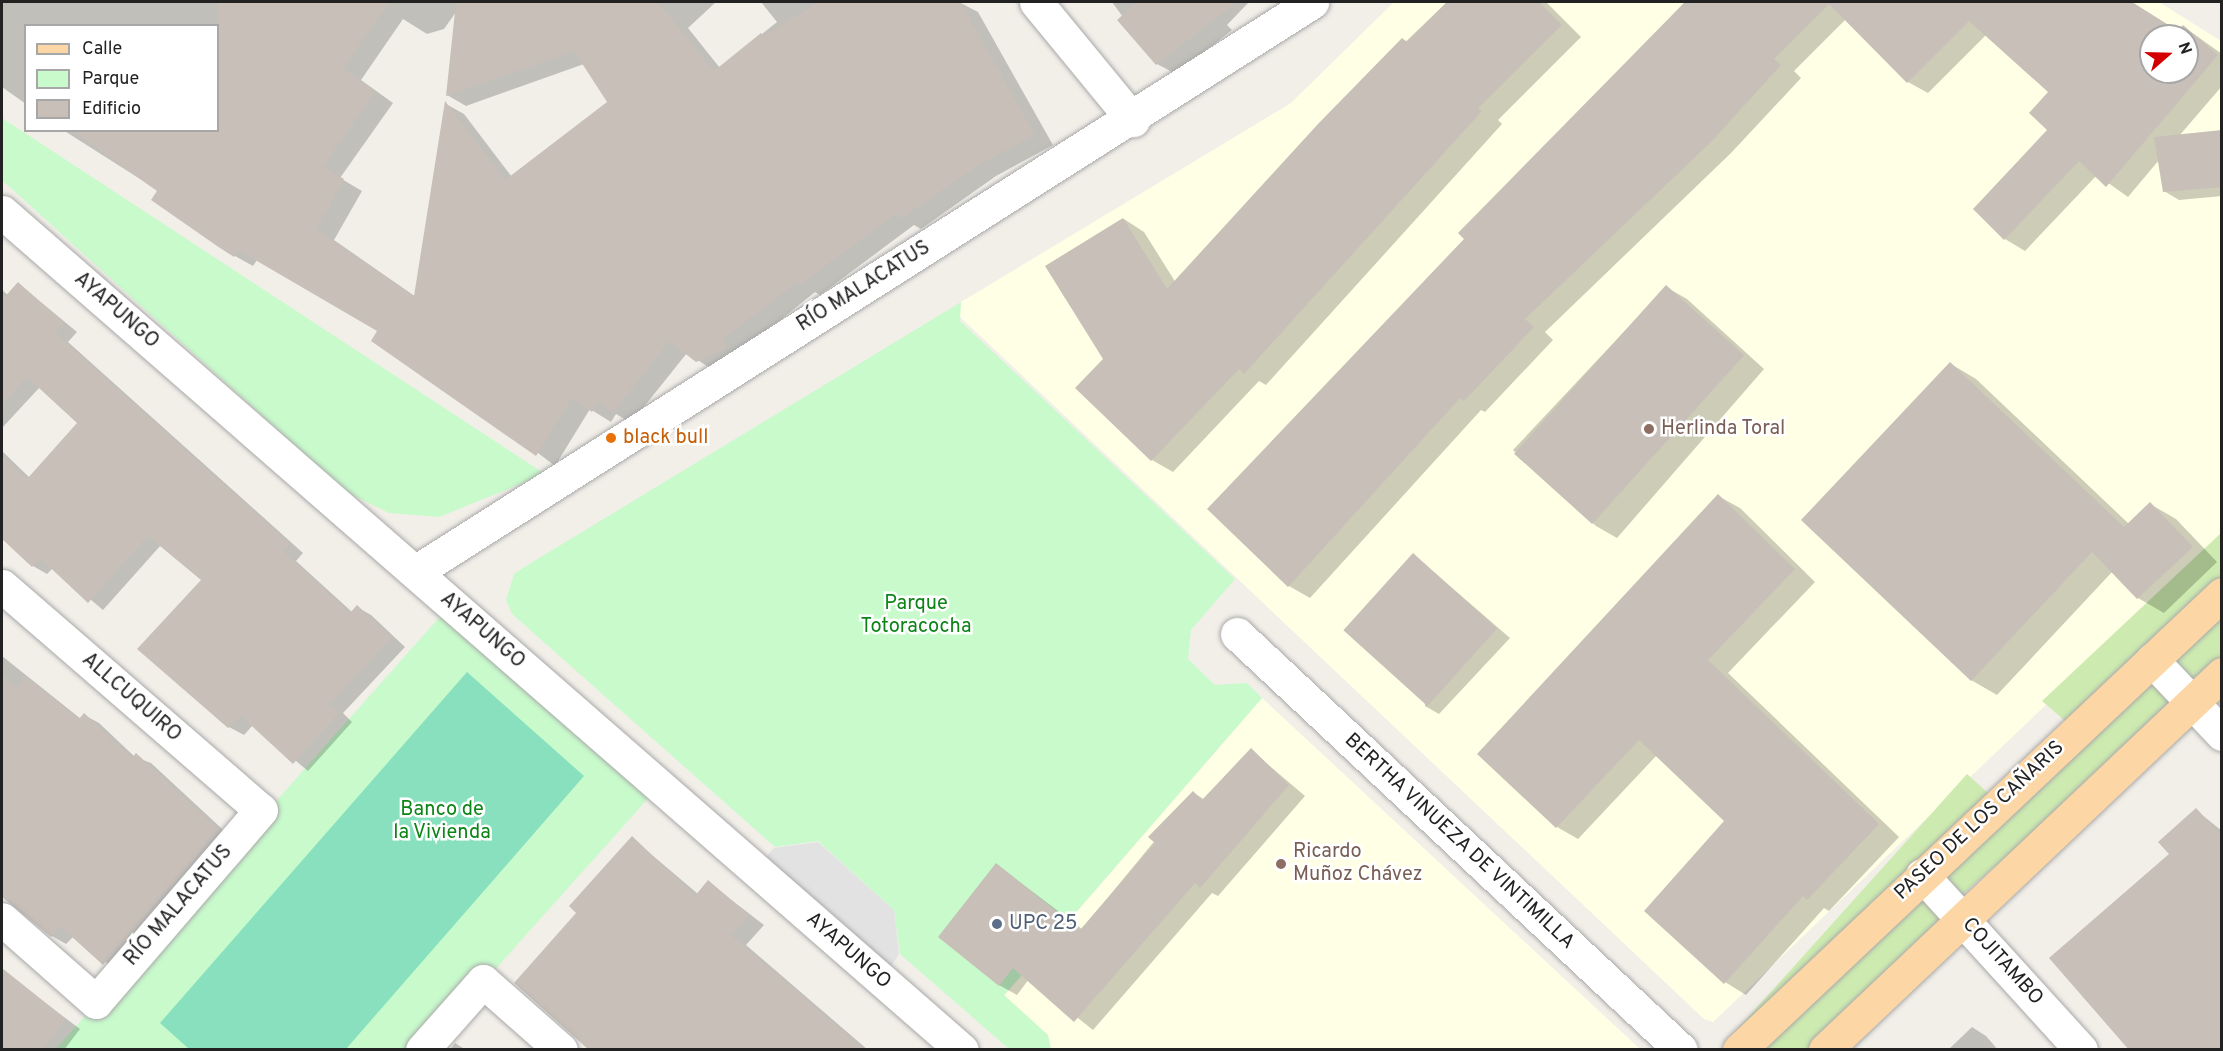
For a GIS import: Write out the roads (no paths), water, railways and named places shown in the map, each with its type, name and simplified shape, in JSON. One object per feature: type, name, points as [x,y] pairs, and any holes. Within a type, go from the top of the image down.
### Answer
[{"type":"main road","name":"PASEO DE LOS CAÑARIS","points":[[1740,1050],[1922,875],[2222,594]]},
{"type":"main road","points":[[1825,1050],[1965,920],[2222,674]]},
{"type":"street","points":[[1036,2],[1133,120]]},
{"type":"street","name":"RÍO MALACATUS","points":[[415,572],[1133,120],[1312,2]]},
{"type":"street","name":"AYAPUNGO","points":[[2,212],[962,1050]]},
{"type":"street","name":"ALLCUQUIRO","points":[[2,586],[261,810]]},
{"type":"street","name":"BERTHA VINUEZA DE VINTIMILLA","points":[[1237,634],[1681,1050]]},
{"type":"street","points":[[2152,660],[2222,734]]},
{"type":"street","name":"RÍO MALACATUS","points":[[2,919],[96,1002],[261,810]]},
{"type":"street","name":"COJITAMBO","points":[[1922,875],[2081,1050]]},
{"type":"street","points":[[422,1050],[483,981],[561,1050]]},
{"type":"place","name":"Herlinda Toral","points":[[1649,429]]},
{"type":"place","name":"black bull","points":[[611,438]]},
{"type":"place","name":"Ricardo Muñoz Chávez","points":[[1281,864]]},
{"type":"place","name":"UPC 25","points":[[997,924]]},
{"type":"park label","name":"Parque Totoracocha","points":[[916,616]]},
{"type":"park label","name":"Banco de la Vivienda","points":[[442,822]]}]
